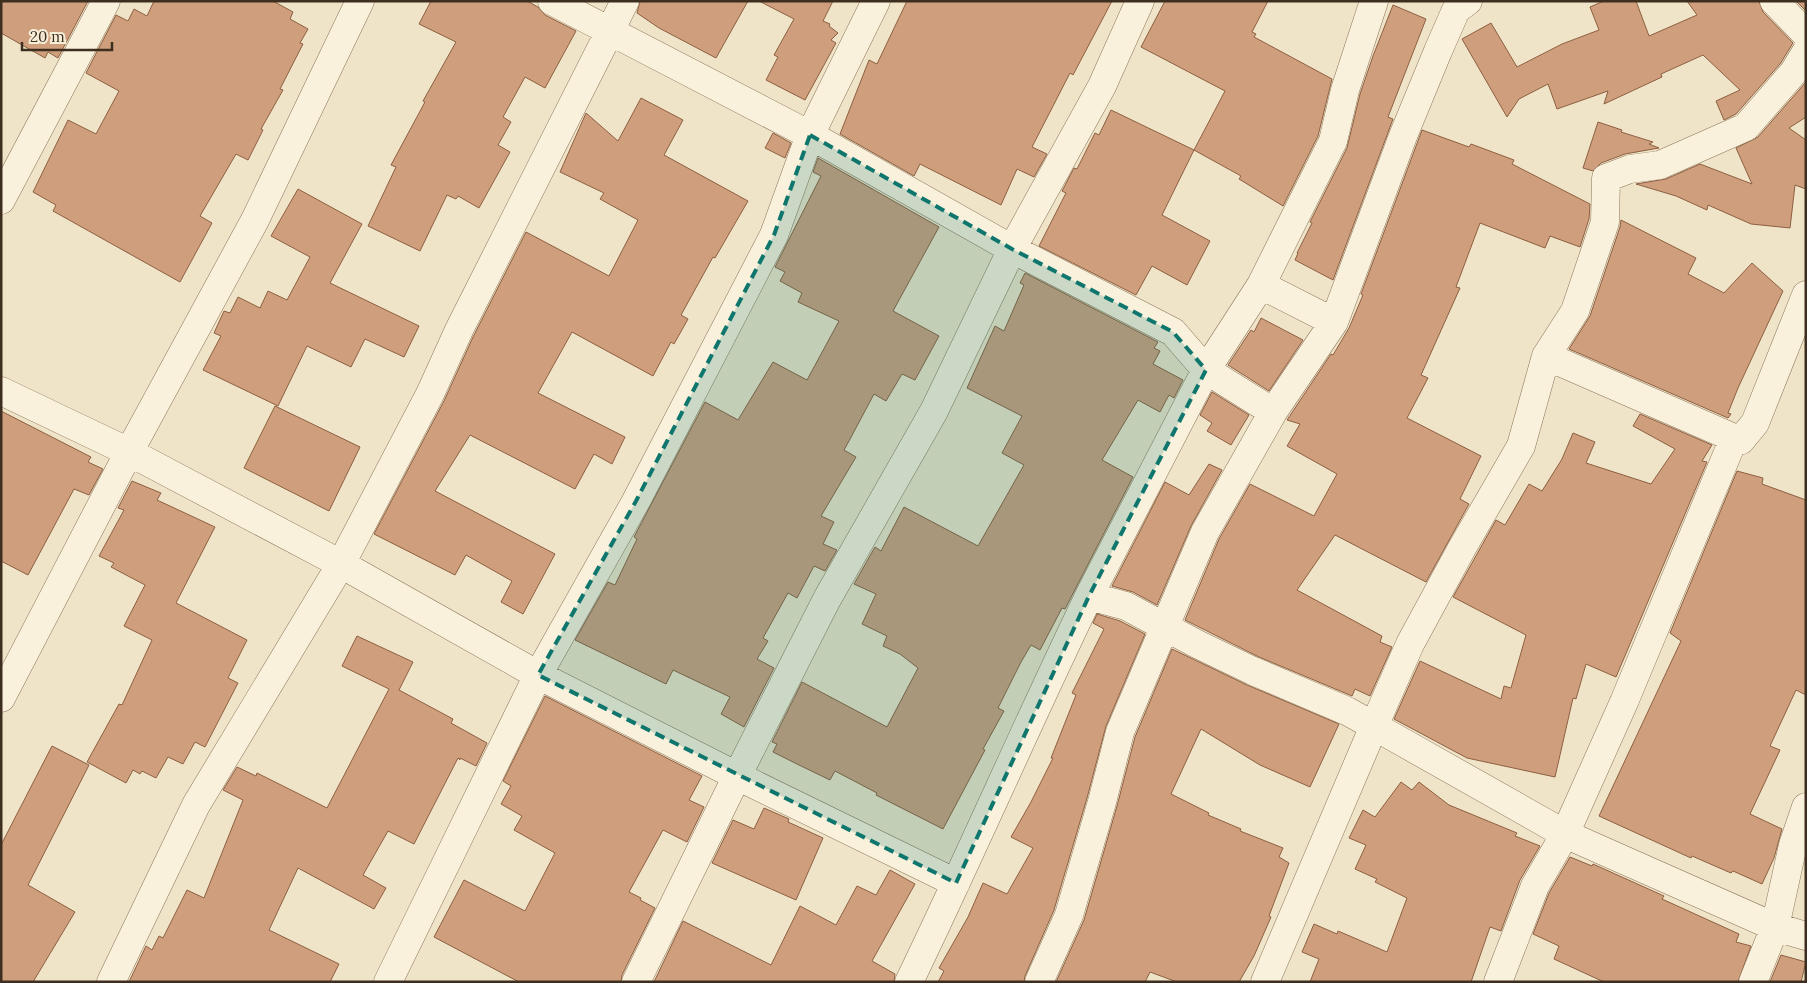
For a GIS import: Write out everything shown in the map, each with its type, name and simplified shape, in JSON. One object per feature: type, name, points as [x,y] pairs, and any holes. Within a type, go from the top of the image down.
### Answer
[{"type":"street","points":[[1,200],[106,1]]},
{"type":"street","points":[[1,698],[129,452],[255,220],[360,1]]},
{"type":"street","points":[[552,1],[810,135],[1012,249],[1173,332],[1206,370],[1274,412]]},
{"type":"street","points":[[111,982],[196,805],[341,564],[430,394],[459,330],[625,1]]},
{"type":"street","points":[[388,982],[538,675],[636,500],[774,235],[810,135],[876,1]]},
{"type":"street","points":[[636,982],[737,776],[827,599],[934,411],[1012,249],[1102,86],[1140,1]]},
{"type":"street","points":[[909,982],[1040,697],[1089,596],[1206,370],[1261,284],[1333,141],[1345,90],[1374,1]]},
{"type":"street","points":[[1774,1],[1806,34]]},
{"type":"street","points":[[1039,982],[1069,915],[1120,732],[1205,532],[1274,412],[1334,322],[1453,4]]},
{"type":"street","points":[[1265,982],[1410,644],[1462,548],[1521,446],[1546,356],[1575,311],[1605,222],[1606,178],[1630,169],[1660,165],[1746,127],[1793,73],[1806,52]]},
{"type":"street","points":[[1261,284],[1334,322]]},
{"type":"street","points":[[1546,356],[1741,440],[1755,424],[1806,295]]},
{"type":"street","points":[[1,392],[129,452],[341,564],[538,675],[737,776],[956,883]]},
{"type":"street","points":[[1498,982],[1535,886],[1565,834],[1654,632],[1734,438]]},
{"type":"street","points":[[1089,596],[1126,606],[1253,671],[1347,711],[1565,834],[1775,927],[1806,936]]},
{"type":"street","points":[[1753,982],[1775,927],[1793,845],[1806,807]]},
{"type":"highlighted area","points":[[810,135],[1012,249],[1173,332],[1206,370],[1089,596],[956,883],[538,675],[636,501],[774,235]]},
{"type":"building","points":[[1,1],[88,1],[58,58],[48,52],[45,58],[1,33]]},
{"type":"building","points":[[154,1],[273,1],[293,12],[290,19],[308,29],[300,43],[303,44],[280,89],[283,90],[261,129],[263,130],[248,160],[236,154],[200,216],[212,223],[180,282],[53,211],[56,205],[33,192],[68,120],[96,134],[119,91],[86,73],[116,15],[128,21],[134,9],[147,16]]},
{"type":"building","points":[[431,1],[527,1],[538,7],[545,15],[576,31],[545,88],[525,77],[503,117],[511,122],[498,145],[510,152],[479,208],[458,196],[456,199],[447,195],[420,251],[368,226],[396,167],[391,165],[425,102],[423,101],[456,42],[419,24]]},
{"type":"building","points":[[640,1],[748,1],[716,58],[659,28],[637,13]]},
{"type":"building","points":[[759,1],[833,1],[823,21],[830,24],[829,26],[838,33],[831,40],[836,43],[805,100],[766,80],[778,57],[774,55],[794,19]]},
{"type":"building","points":[[907,1],[1112,1],[1073,75],[1070,73],[1032,147],[1047,154],[1034,177],[1017,169],[1001,205],[920,164],[914,176],[840,134],[869,60],[877,64]]},
{"type":"building","points":[[1165,1],[1268,1],[1252,32],[1256,34],[1254,37],[1332,79],[1318,136],[1283,206],[1239,179],[1241,176],[1194,150],[1225,91],[1141,47]]},
{"type":"building","points":[[1604,1],[1636,1],[1649,36],[1697,15],[1687,1],[1759,1],[1763,12],[1793,43],[1780,64],[1736,114],[1724,120],[1716,101],[1740,90],[1703,55],[1661,74],[1662,77],[1604,104],[1608,91],[1557,109],[1548,84],[1519,99],[1507,117],[1462,39],[1491,23],[1517,67],[1562,44],[1599,30],[1590,7]]},
{"type":"building","points":[[1796,1],[1806,1],[1806,11]]},
{"type":"building","points":[[1393,5],[1426,19],[1388,117],[1393,119],[1333,280],[1295,260],[1312,223],[1310,222],[1347,148],[1360,94]]},
{"type":"building","points":[[1806,82],[1806,117],[1789,128],[1806,140],[1806,189],[1795,185],[1790,228],[1751,224],[1708,205],[1707,210],[1676,196],[1636,184],[1666,179],[1700,164],[1752,184],[1736,148],[1758,137]]},
{"type":"building","points":[[641,98],[683,120],[664,155],[748,201],[715,258],[713,257],[681,315],[688,319],[674,344],[671,342],[653,376],[572,332],[538,393],[625,437],[612,464],[594,454],[575,489],[470,435],[435,491],[555,554],[523,614],[501,602],[512,581],[466,555],[455,575],[374,534],[444,401],[473,337],[526,232],[609,276],[638,220],[600,199],[604,193],[560,172],[586,113],[618,141]]},
{"type":"building","points":[[1111,110],[1194,150],[1162,215],[1210,241],[1187,285],[1152,266],[1136,295],[1039,246],[1066,193],[1062,191],[1074,168],[1077,169],[1095,133],[1099,135]]},
{"type":"building","points":[[1598,122],[1622,130],[1621,132],[1653,142],[1649,144],[1659,148],[1625,154],[1601,163],[1593,171],[1583,168]]},
{"type":"building","points":[[1422,130],[1469,147],[1471,144],[1514,160],[1512,164],[1590,204],[1589,219],[1580,247],[1550,236],[1545,248],[1480,223],[1456,287],[1460,288],[1421,375],[1428,378],[1407,418],[1481,456],[1460,499],[1469,504],[1426,582],[1335,535],[1297,590],[1382,636],[1380,642],[1392,647],[1370,696],[1355,689],[1352,696],[1259,657],[1185,620],[1219,539],[1250,484],[1314,516],[1337,474],[1287,446],[1300,424],[1287,420],[1331,354],[1333,355],[1349,328],[1363,295],[1361,294]]},
{"type":"building","points":[[773,133],[791,143],[785,158],[765,148]]},
{"type":"building","points":[[818,158],[939,227],[893,311],[939,336],[915,380],[902,374],[886,401],[874,394],[844,450],[856,457],[821,516],[834,522],[823,544],[837,550],[825,571],[814,566],[797,598],[788,593],[763,638],[768,641],[757,659],[774,668],[744,727],[721,714],[730,697],[673,670],[666,684],[575,640],[608,582],[615,585],[637,539],[634,537],[705,402],[738,420],[773,362],[807,380],[839,321],[798,302],[802,293],[780,281],[785,272],[775,267],[821,176],[813,172]]},
{"type":"building","points":[[298,189],[362,224],[330,283],[419,326],[404,357],[365,339],[351,367],[307,346],[278,406],[203,370],[221,336],[214,333],[224,311],[230,313],[238,297],[260,308],[268,291],[287,300],[310,257],[271,236]]},
{"type":"building","points":[[1621,220],[1696,258],[1688,274],[1724,293],[1752,263],[1783,291],[1738,388],[1728,413],[1731,414],[1728,418],[1569,349],[1590,316]]},
{"type":"building","points":[[1025,273],[1158,342],[1154,348],[1160,351],[1153,364],[1183,380],[1174,398],[1169,395],[1160,412],[1138,400],[1102,460],[1133,477],[1065,609],[1062,608],[1040,650],[1031,645],[1021,662],[998,708],[1004,711],[943,829],[876,795],[877,793],[835,771],[830,780],[773,752],[777,744],[772,742],[802,682],[887,727],[918,668],[900,654],[883,646],[887,636],[862,624],[876,594],[854,584],[875,547],[881,551],[904,507],[978,546],[1024,465],[1002,453],[1022,416],[967,388],[995,326],[1004,331],[1024,285],[1020,283]]},
{"type":"building","points":[[1261,318],[1303,340],[1269,391],[1228,365],[1251,330],[1254,332]]},
{"type":"building","points":[[1212,392],[1249,415],[1231,445],[1207,431],[1212,423],[1200,415]]},
{"type":"building","points":[[275,406],[360,447],[329,511],[244,468]]},
{"type":"building","points":[[1,411],[91,457],[88,462],[103,469],[89,495],[74,489],[28,575],[1,561]]},
{"type":"building","points":[[1640,414],[1712,445],[1702,461],[1707,462],[1616,677],[1586,664],[1576,699],[1573,698],[1555,777],[1467,758],[1394,719],[1420,661],[1501,699],[1504,686],[1511,688],[1526,635],[1453,597],[1496,520],[1505,525],[1529,484],[1542,491],[1562,459],[1573,433],[1595,442],[1586,463],[1651,484],[1675,449],[1633,426]]},
{"type":"building","points":[[1209,464],[1222,470],[1191,526],[1157,605],[1133,592],[1112,586],[1165,482],[1189,495]]},
{"type":"building","points":[[1737,471],[1763,478],[1762,484],[1806,500],[1806,695],[1796,690],[1770,746],[1780,750],[1750,814],[1782,829],[1774,858],[1762,884],[1733,871],[1731,873],[1692,856],[1691,858],[1599,816],[1681,641],[1670,633]]},
{"type":"building","points":[[132,481],[161,493],[157,500],[215,527],[176,603],[247,640],[228,678],[238,683],[205,747],[195,742],[183,764],[168,757],[156,778],[142,771],[140,774],[133,770],[126,783],[87,762],[119,704],[122,705],[152,640],[124,626],[145,585],[111,567],[114,563],[99,556],[124,510],[118,508]]},
{"type":"building","points":[[1097,614],[1120,621],[1145,634],[1106,726],[1054,910],[1024,982],[938,982],[944,971],[939,968],[968,917],[983,883],[1007,894],[1033,848],[1011,837],[1053,758],[1051,758],[1076,695],[1072,693],[1104,629],[1093,623]]},
{"type":"building","points":[[357,636],[413,662],[399,690],[453,719],[451,723],[487,743],[476,766],[458,758],[414,844],[388,831],[363,875],[386,888],[374,909],[298,868],[269,930],[339,964],[330,982],[129,982],[146,946],[152,950],[159,936],[163,938],[187,890],[204,898],[243,800],[223,790],[237,767],[256,776],[257,773],[327,808],[389,689],[342,666]]},
{"type":"building","points":[[1172,649],[1247,685],[1339,724],[1310,787],[1260,765],[1201,729],[1171,794],[1209,813],[1208,815],[1241,829],[1240,831],[1283,848],[1279,857],[1289,863],[1269,916],[1271,917],[1254,956],[1239,982],[1177,982],[1150,972],[1145,982],[1056,982],[1084,920],[1135,737]]},
{"type":"building","points":[[545,696],[702,776],[689,800],[704,807],[687,842],[663,830],[629,892],[655,908],[622,975],[621,982],[519,982],[434,937],[464,880],[525,911],[555,853],[514,830],[522,816],[501,804],[511,786],[503,781]]},
{"type":"building","points":[[52,746],[89,765],[28,885],[75,912],[33,982],[1,982],[1,845]]},
{"type":"building","points":[[1401,782],[1412,790],[1419,782],[1449,805],[1517,833],[1515,836],[1540,846],[1520,880],[1501,931],[1490,927],[1471,982],[1310,982],[1319,959],[1302,952],[1314,924],[1337,934],[1338,931],[1387,952],[1407,898],[1375,882],[1377,879],[1355,869],[1366,845],[1349,838],[1363,810],[1375,817]]},
{"type":"building","points":[[764,808],[789,819],[788,822],[823,838],[796,900],[712,863],[733,820],[754,829]]},
{"type":"building","points":[[1570,857],[1592,866],[1593,864],[1664,896],[1662,899],[1739,934],[1736,942],[1751,946],[1738,982],[1604,982],[1554,959],[1559,946],[1533,934],[1549,893]]},
{"type":"building","points":[[890,870],[915,884],[872,961],[895,974],[894,982],[654,982],[683,921],[771,965],[800,906],[836,925],[857,886],[876,895]]},
{"type":"building","points":[[1781,955],[1806,962],[1801,982],[1770,982]]}]
